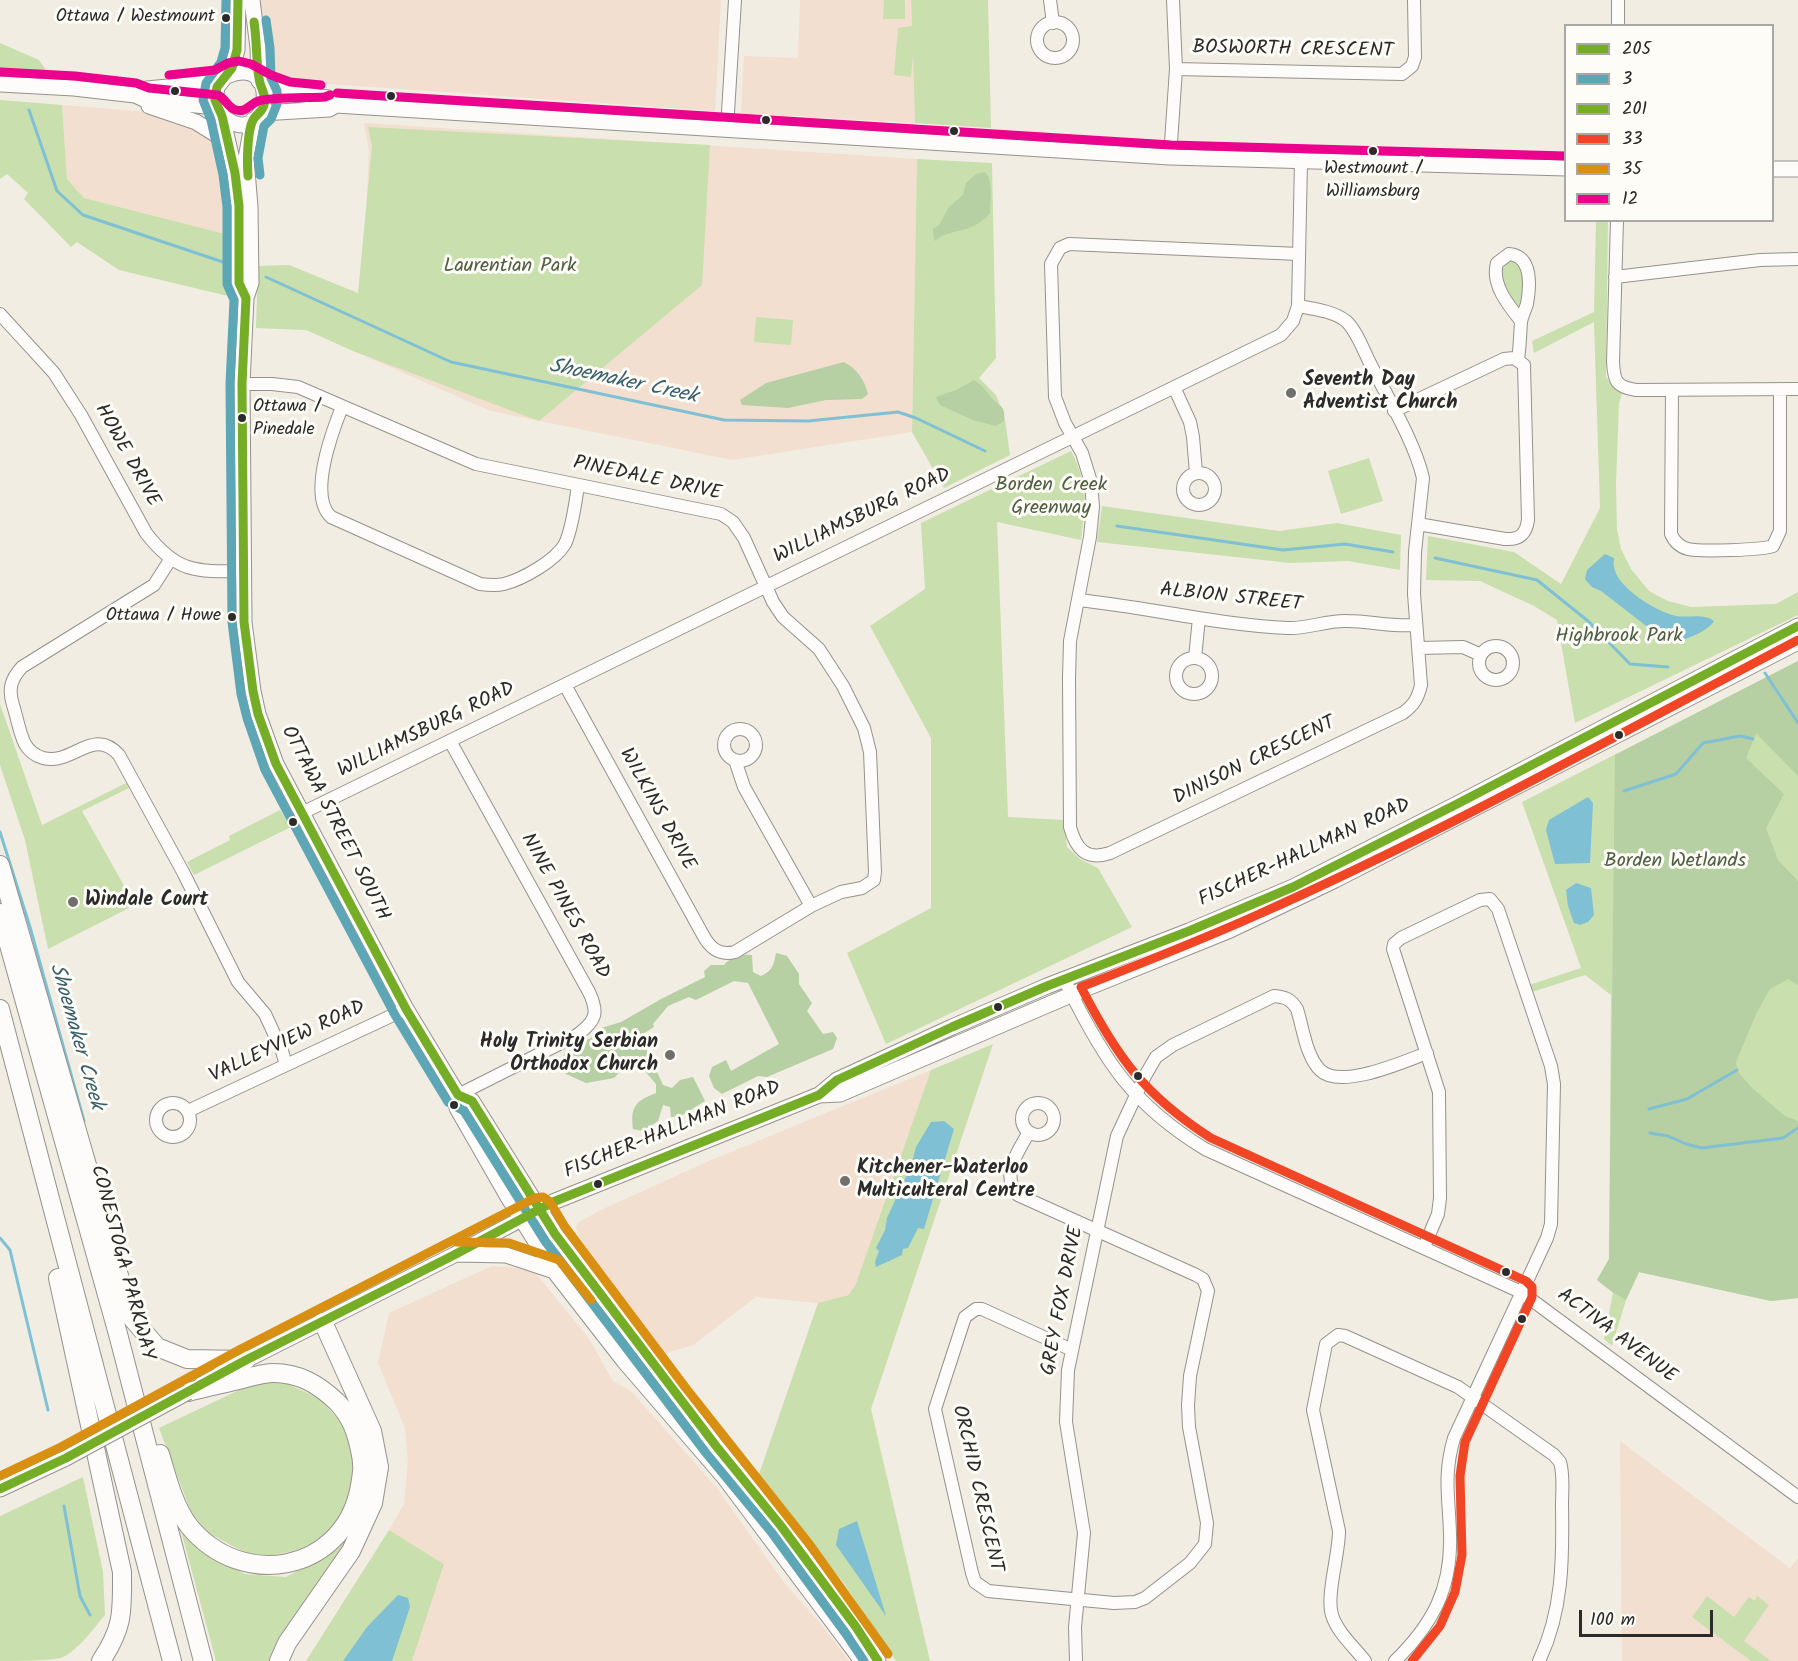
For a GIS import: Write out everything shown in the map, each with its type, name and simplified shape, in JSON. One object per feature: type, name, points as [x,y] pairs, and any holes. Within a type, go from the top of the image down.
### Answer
[{"type":"highway","points":[[0,865],[131,1317],[157,1347],[187,1359],[246,1360]]},
{"type":"highway","name":"CONESTOGA PARKWAY","points":[[0,913],[118,1334],[203,1661]]},
{"type":"highway","points":[[0,1009],[172,1661]]},
{"type":"highway","points":[[44,1179],[43,1209],[122,1572],[122,1618],[113,1643],[101,1661]]},
{"type":"highway","points":[[279,1661],[287,1643],[351,1551],[373,1503],[379,1467],[372,1431],[328,1319]]},
{"type":"highway","points":[[118,1334],[132,1360],[169,1486],[188,1525],[218,1551],[252,1564],[273,1566],[291,1563],[326,1547],[350,1519],[364,1468],[357,1434],[348,1414],[320,1388],[303,1377],[291,1374],[269,1372],[188,1392]]},
{"type":"main road","points":[[238,0],[237,50],[232,68],[215,94],[228,142],[239,206],[239,283],[246,298]]},
{"type":"main road","points":[[246,298],[251,283],[250,207],[246,158],[262,123],[265,104],[265,93],[260,82],[252,0]]},
{"type":"main road","points":[[128,94],[147,89],[224,79],[233,74],[247,74],[288,93],[328,98],[336,105]]},
{"type":"main road","points":[[0,84],[128,94],[146,100],[219,111],[233,123],[240,124],[262,116],[329,109],[336,105],[1170,157],[1564,168]]},
{"type":"main road","points":[[128,94],[138,102],[196,122],[228,142]]},
{"type":"main road","points":[[1774,169],[1798,169]]},
{"type":"main road","name":"OTTAWA STREET SOUTH","points":[[246,298],[242,384],[242,571],[246,644],[258,714],[276,764],[406,1009],[458,1095],[457,1108],[554,1271],[624,1361],[724,1477],[862,1661]]},
{"type":"main road","name":"FISCHER-HALLMAN ROAD","points":[[0,1489],[66,1458],[246,1360],[404,1278],[454,1255],[553,1202],[819,1095],[840,1094],[1068,987],[1293,887],[1798,626]]},
{"type":"main road","name":"FISCHER-HALLMAN ROAD","points":[[1068,987],[1230,930],[1335,880],[1798,642]]},
{"type":"main road","name":"OTTAWA STREET SOUTH","points":[[458,1095],[472,1101],[526,1191],[555,1234],[716,1446],[781,1526],[856,1627],[878,1661]]},
{"type":"main road","points":[[454,1255],[506,1255],[554,1271]]},
{"type":"street","points":[[728,128],[735,0]]},
{"type":"street","points":[[1050,0],[1053,23]]},
{"type":"street","points":[[1170,157],[1176,69],[1173,0]]},
{"type":"street","name":"BOSWORTH CRESCENT","points":[[1176,69],[1402,74],[1412,66],[1415,57],[1414,0]]},
{"type":"street","points":[[1618,0],[1618,24]]},
{"type":"street","name":"WILLIAMSBURG ROAD","points":[[302,813],[1281,335],[1293,321],[1298,306],[1301,161]]},
{"type":"street","points":[[1617,222],[1613,362],[1615,380],[1625,389],[1798,389]]},
{"type":"street","name":"DINISON CRESCENT","points":[[1298,306],[1335,315],[1347,322],[1360,342],[1420,467],[1423,478],[1414,594],[1421,685],[1419,694],[1415,702],[1403,713],[1110,853],[1093,856],[1078,848],[1070,827],[1069,669],[1070,641],[1093,507],[1091,482],[1082,453],[1055,397],[1051,264],[1060,248],[1069,244],[1299,254]]},
{"type":"street","points":[[1518,359],[1521,321],[1528,295],[1527,267],[1520,256],[1509,254],[1497,262],[1496,278],[1508,304],[1521,321]]},
{"type":"street","points":[[1615,277],[1760,260],[1798,259]]},
{"type":"street","name":"HOWE DRIVE","points":[[0,314],[54,373],[81,415],[146,533],[170,560]]},
{"type":"street","points":[[1394,411],[1504,359],[1518,359],[1524,365],[1528,520],[1523,535],[1519,539],[1505,539],[1418,524]]},
{"type":"street","name":"PINEDALE DRIVE","points":[[242,384],[298,387],[476,464],[721,514],[733,522],[744,538],[773,602],[783,617],[819,649],[835,672],[864,728],[870,752],[875,872],[874,880],[862,888],[841,892],[811,906],[735,952],[729,954],[715,951]]},
{"type":"street","points":[[1174,387],[1190,422],[1196,474]]},
{"type":"street","points":[[1672,390],[1671,534],[1673,540],[1688,549],[1761,549],[1773,546],[1780,531],[1780,389]]},
{"type":"street","points":[[342,407],[322,472],[322,503],[325,511],[331,517],[480,584],[492,586],[504,584],[553,559],[565,543],[578,485]]},
{"type":"street","points":[[242,571],[186,567],[170,560],[154,585],[22,667],[12,681],[10,695],[26,745],[38,756],[56,759],[94,744],[102,744],[114,749],[119,755],[183,872],[238,982],[265,1014],[286,1065]]},
{"type":"street","name":"ALBION STREET","points":[[1078,600],[1199,618],[1291,628],[1346,620],[1402,626],[1416,625]]},
{"type":"street","points":[[1195,658],[1199,618]]},
{"type":"street","points":[[1419,648],[1463,647],[1480,655]]},
{"type":"street","name":"WILKINS DRIVE","points":[[565,685],[709,946],[715,951]]},
{"type":"street","name":"NINE PINES ROAD","points":[[450,741],[590,992],[596,1011],[593,1020],[577,1035],[458,1095]]},
{"type":"street","points":[[735,760],[744,787],[811,906]]},
{"type":"street","points":[[1395,1661],[1425,1628],[1440,1602],[1447,1580],[1450,1536],[1448,1460],[1454,1438],[1547,1238],[1551,1224],[1554,1084],[1551,1066],[1498,909],[1490,899],[1480,900],[1401,938],[1395,944],[1395,955],[1438,1092],[1440,1198],[1438,1214],[1424,1247]]},
{"type":"street","name":"ACTIVA AVENUE","points":[[1068,987],[1098,1045],[1114,1069],[1137,1096],[1175,1130],[1205,1149],[1521,1292],[1798,1496]]},
{"type":"street","name":"GREY FOX DRIVE","points":[[1076,1661],[1075,1627],[1084,1533],[1066,1422],[1068,1370],[1117,1136],[1145,1076],[1156,1057],[1173,1045],[1274,996],[1293,1002],[1312,1057],[1321,1071],[1329,1076],[1356,1077],[1427,1053]]},
{"type":"street","name":"VALLEYVIEW ROAD","points":[[188,1111],[406,1009]]},
{"type":"street","points":[[1029,1132],[1015,1158],[1010,1175],[1010,1183],[1018,1195],[1196,1275],[1206,1284],[1208,1291],[1190,1376],[1188,1405],[1189,1427],[1207,1523],[1205,1544],[1198,1555],[1145,1598],[1126,1603],[1077,1600]]},
{"type":"street","name":"ORCHID CRESCENT","points":[[1072,1350],[990,1311],[976,1309],[965,1317],[935,1409],[975,1582],[988,1591],[1077,1600]]},
{"type":"street","points":[[1365,1661],[1336,1624],[1330,1608],[1339,1531],[1313,1410],[1326,1344],[1338,1335],[1345,1336],[1458,1387],[1554,1455],[1561,1467],[1563,1554],[1560,1595],[1555,1617],[1539,1661]]},
{"type":"shaded area","points":[[260,0],[721,0],[715,111],[286,81],[271,74],[261,63]]},
{"type":"shaded area","points":[[800,0],[911,0],[915,123],[741,113],[744,56],[798,58]]},
{"type":"shaded area","points":[[62,105],[185,115],[219,132],[225,234],[84,198],[67,179]]},
{"type":"shaded area","points":[[364,123],[917,159],[912,432],[732,460],[491,411],[353,351],[363,273],[369,151]]},
{"type":"shaded area","points":[[931,1070],[857,1284],[849,1295],[818,1303],[756,1297],[693,1345],[663,1354],[581,1240],[576,1228],[577,1223],[709,1161]]},
{"type":"shaded area","points":[[492,1266],[534,1271],[589,1339],[613,1381],[631,1391],[716,1487],[786,1585],[820,1623],[849,1661],[412,1661],[444,1564],[389,1530],[404,1504],[408,1460],[405,1428],[378,1363],[389,1313]]},
{"type":"shaded area","points":[[1620,1441],[1790,1568],[1798,1558],[1798,1661],[1622,1661]]},
{"type":"green space","points":[[884,0],[905,0],[905,19],[883,19]]},
{"type":"green space","points":[[911,0],[988,0],[991,128],[915,123],[913,55],[911,77],[894,75],[898,28],[912,26]]},
{"type":"green space","points":[[0,43],[39,60],[48,73],[0,70]]},
{"type":"green space","points":[[0,100],[62,105],[67,179],[84,198],[225,234],[228,296],[119,270],[77,242],[71,247],[24,199],[28,193],[7,174],[0,179]]},
{"type":"green space","name":"Laurentian Park","points":[[368,127],[710,145],[702,285],[539,421],[353,351],[306,330],[256,328],[258,266],[289,265],[358,293],[372,146]]},
{"type":"green space","points":[[917,159],[992,163],[996,358],[979,378],[996,395],[1005,419],[1010,455],[944,488],[912,432]]},
{"type":"green space","points":[[985,172],[991,186],[990,213],[976,225],[942,236],[934,241],[933,229],[939,225],[949,207],[963,195],[966,183],[976,174]]},
{"type":"green space","name":"Highbrook Park","points":[[1596,222],[1608,222],[1606,377],[1622,394],[1619,403],[1616,484],[1617,529],[1621,549],[1631,569],[1649,591],[1668,601],[1691,607],[1776,604],[1798,592],[1798,615],[1575,723],[1557,620],[1534,606],[1480,581],[1426,580],[1428,536],[1514,552],[1561,584],[1600,508],[1594,322],[1534,353],[1532,341],[1594,312]]},
{"type":"green space","points":[[1512,260],[1517,263],[1522,273],[1521,304],[1517,307],[1514,307],[1499,276],[1499,267]]},
{"type":"green space","points":[[756,317],[793,320],[791,345],[754,342]]},
{"type":"green space","points":[[844,362],[860,375],[865,384],[868,394],[862,399],[826,400],[788,408],[742,405],[740,400],[766,383]]},
{"type":"green space","points":[[974,380],[1003,409],[1004,421],[996,426],[973,420],[940,405],[936,397]]},
{"type":"green space","points":[[1071,451],[1081,474],[1085,494],[1081,540],[997,522],[1008,817],[1064,820],[1067,847],[1080,859],[1098,868],[1132,927],[886,1044],[847,953],[931,908],[931,738],[870,626],[925,589],[921,523]]},
{"type":"green space","points":[[1369,458],[1383,501],[1341,514],[1328,471]]},
{"type":"green space","name":"Borden Creek Greenway","points":[[1102,506],[1279,531],[1337,523],[1401,535],[1400,570],[1348,561],[1291,563],[1097,542]]},
{"type":"green space","name":"Borden Wetlands","points":[[1798,661],[1798,1298],[1771,1301],[1639,1272],[1626,1300],[1612,1346],[1604,1339],[1613,1293],[1597,1280],[1609,1259],[1611,995],[1585,975],[1532,992],[1529,985],[1581,968],[1522,802]]},
{"type":"green space","name":"Borden Wetlands","points":[[1798,661],[1798,776],[1756,733],[1746,758],[1784,794],[1766,828],[1778,860],[1798,881],[1798,985],[1788,979],[1770,989],[1756,1014],[1736,1062],[1738,1072],[1752,1088],[1785,1116],[1798,1121],[1798,1298],[1771,1301],[1639,1272],[1626,1300],[1597,1280],[1609,1259],[1615,755]]},
{"type":"green space","points":[[0,704],[42,825],[126,783],[129,788],[82,811],[135,905],[48,949],[25,840],[0,765]]},
{"type":"green space","points":[[280,810],[291,827],[194,875],[187,862],[230,840],[229,836]]},
{"type":"green space","points":[[776,953],[787,956],[799,974],[799,984],[812,1003],[807,1011],[823,1034],[833,1032],[837,1038],[833,1049],[767,1077],[758,1076],[722,1094],[714,1088],[709,1076],[712,1067],[726,1060],[731,1071],[779,1044],[748,983],[734,981],[696,1000],[689,997],[668,1006],[653,1024],[654,1027],[643,1034],[646,1038],[647,1051],[663,1085],[672,1088],[680,1080],[693,1077],[705,1101],[681,1116],[671,1117],[670,1107],[663,1105],[658,1121],[643,1131],[633,1129],[636,1105],[656,1093],[656,1084],[636,1061],[619,1064],[618,1074],[614,1078],[586,1083],[566,1074],[560,1064],[565,1052],[573,1045],[591,1038],[598,1029],[621,1022],[705,977],[704,971],[711,965],[724,965],[736,956],[752,955],[753,972],[761,976],[772,967]]},
{"type":"green space","points":[[993,1044],[871,1409],[930,1661],[896,1661],[843,1582],[758,1477],[818,1303],[849,1295],[856,1284],[931,1070]]},
{"type":"green space","points":[[256,1382],[288,1384],[320,1399],[348,1430],[356,1478],[338,1525],[322,1539],[297,1550],[270,1556],[246,1553],[208,1533],[191,1512],[159,1428]]},
{"type":"green space","points":[[83,1477],[103,1572],[105,1615],[80,1645],[61,1658],[0,1661],[0,1516]]},
{"type":"green space","points":[[389,1530],[444,1564],[412,1661],[306,1661]]},
{"type":"green space","points":[[181,1531],[203,1552],[245,1574],[286,1577],[327,1555],[350,1538],[270,1661],[216,1661]]},
{"type":"green space","points":[[1707,1596],[1734,1617],[1749,1597],[1755,1601],[1757,1596],[1769,1605],[1744,1641],[1771,1661],[1751,1661],[1692,1617]]},
{"type":"water","points":[[1605,554],[1614,558],[1614,567],[1622,583],[1639,598],[1668,614],[1701,616],[1714,621],[1700,633],[1681,640],[1672,640],[1658,635],[1601,591],[1592,587],[1585,579],[1587,570]]},
{"type":"water","points":[[1588,797],[1593,803],[1590,863],[1555,864],[1546,830],[1549,820]]},
{"type":"water","points":[[1576,883],[1591,888],[1594,915],[1588,922],[1580,925],[1574,923],[1568,906],[1566,890]]},
{"type":"water","points":[[944,1121],[954,1129],[924,1229],[918,1228],[908,1248],[903,1249],[902,1255],[876,1267],[875,1262],[879,1251],[876,1248],[911,1166],[916,1147],[931,1122]]},
{"type":"water","points":[[857,1521],[886,1616],[836,1545],[839,1529]]},
{"type":"water","points":[[398,1595],[408,1598],[410,1607],[392,1661],[343,1661],[367,1627]]},
{"type":"waterway","name":"Shoemaker Creek","points":[[29,110],[57,191],[83,215],[223,262]]},
{"type":"waterway","name":"Shoemaker Creek","points":[[266,277],[451,362],[724,420],[808,421],[898,412],[916,418],[985,451]]},
{"type":"waterway","name":"Shoemaker Creek","points":[[1117,526],[1283,550],[1345,544],[1393,552]]},
{"type":"waterway","name":"Shoemaker Creek","points":[[1435,558],[1537,580],[1588,621],[1630,664],[1668,667]]},
{"type":"waterway","name":"Shoemaker Creek","points":[[1765,673],[1798,723]]},
{"type":"waterway","points":[[1624,791],[1676,774],[1703,743],[1740,736],[1753,739]]},
{"type":"waterway","name":"Shoemaker Creek","points":[[0,832],[30,927],[84,1121]]},
{"type":"waterway","points":[[1649,1109],[1687,1099],[1737,1070]]},
{"type":"waterway","points":[[1650,1133],[1668,1136],[1702,1148],[1783,1138],[1798,1128]]},
{"type":"waterway","name":"Shoemaker Creek","points":[[116,1234],[122,1251]]},
{"type":"waterway","points":[[0,1238],[10,1250],[48,1410]]},
{"type":"waterway","points":[[64,1506],[80,1596],[90,1615]]},
{"type":"transit line","name":"3","points":[[226,0],[225,48],[221,62],[206,83],[203,100],[211,120],[223,175],[227,207],[227,284],[234,300],[230,384],[232,622],[241,694],[265,770],[395,1015],[448,1102],[464,1111],[545,1241],[706,1453],[772,1533],[864,1661]]},
{"type":"transit line","name":"205","points":[[238,0],[237,50],[232,68],[217,87],[215,100],[222,116],[235,173],[239,206],[239,283],[246,298],[242,384],[244,622],[258,714],[276,764],[406,1009],[458,1095],[472,1101],[555,1234],[716,1446],[781,1526],[856,1627],[878,1661]]},
{"type":"transit line","name":"3","points":[[260,175],[258,158],[264,126],[271,119],[277,104],[277,91],[271,78],[266,20]]},
{"type":"transit line","name":"205","points":[[248,176],[251,125],[262,110],[265,101],[258,71],[254,22]]},
{"type":"transit line","name":"12","points":[[169,75],[215,70],[228,63],[239,61],[290,82],[321,85]]},
{"type":"transit line","name":"12","points":[[1,72],[75,76],[136,83],[149,88],[218,95],[239,111],[258,101],[330,95]]},
{"type":"transit line","name":"12","points":[[337,93],[1171,145],[1564,156]]},
{"type":"transit line","name":"201","points":[[0,1489],[66,1458],[246,1360],[454,1255],[553,1202],[819,1095],[837,1080],[952,1027],[1047,986],[1189,931],[1293,887],[1798,626]]},
{"type":"transit line","name":"33","points":[[1412,1661],[1440,1626],[1455,1592],[1462,1555],[1460,1476],[1465,1442],[1532,1297],[1532,1287],[1526,1281],[1211,1138],[1167,1106],[1134,1073],[1107,1034],[1081,987],[1235,925],[1394,851],[1798,640]]},
{"type":"transit line","name":"35","points":[[0,1476],[61,1447],[241,1349],[535,1198],[543,1197],[550,1202],[565,1227],[685,1387],[810,1545],[888,1654]]},
{"type":"transit line","name":"35","points":[[456,1242],[509,1243],[559,1260],[591,1300]]},
{"type":"place","name":"Ottawa / Westmount","points":[[226,18]]},
{"type":"place","name":"Westmount / Williamsburg","points":[[1373,151]]},
{"type":"place","name":"Seventh Day Adventist Church","points":[[1291,393]]},
{"type":"place","name":"Ottawa / Pinedale","points":[[242,418]]},
{"type":"place","name":"Ottawa / Howe","points":[[232,617]]},
{"type":"place","name":"Windale Court","points":[[73,902]]},
{"type":"place","name":"Holy Trinity Serbian Orthodox Church","points":[[670,1055]]},
{"type":"place","name":"Kitchener-Waterloo Multiculteral Centre","points":[[845,1181]]}]
